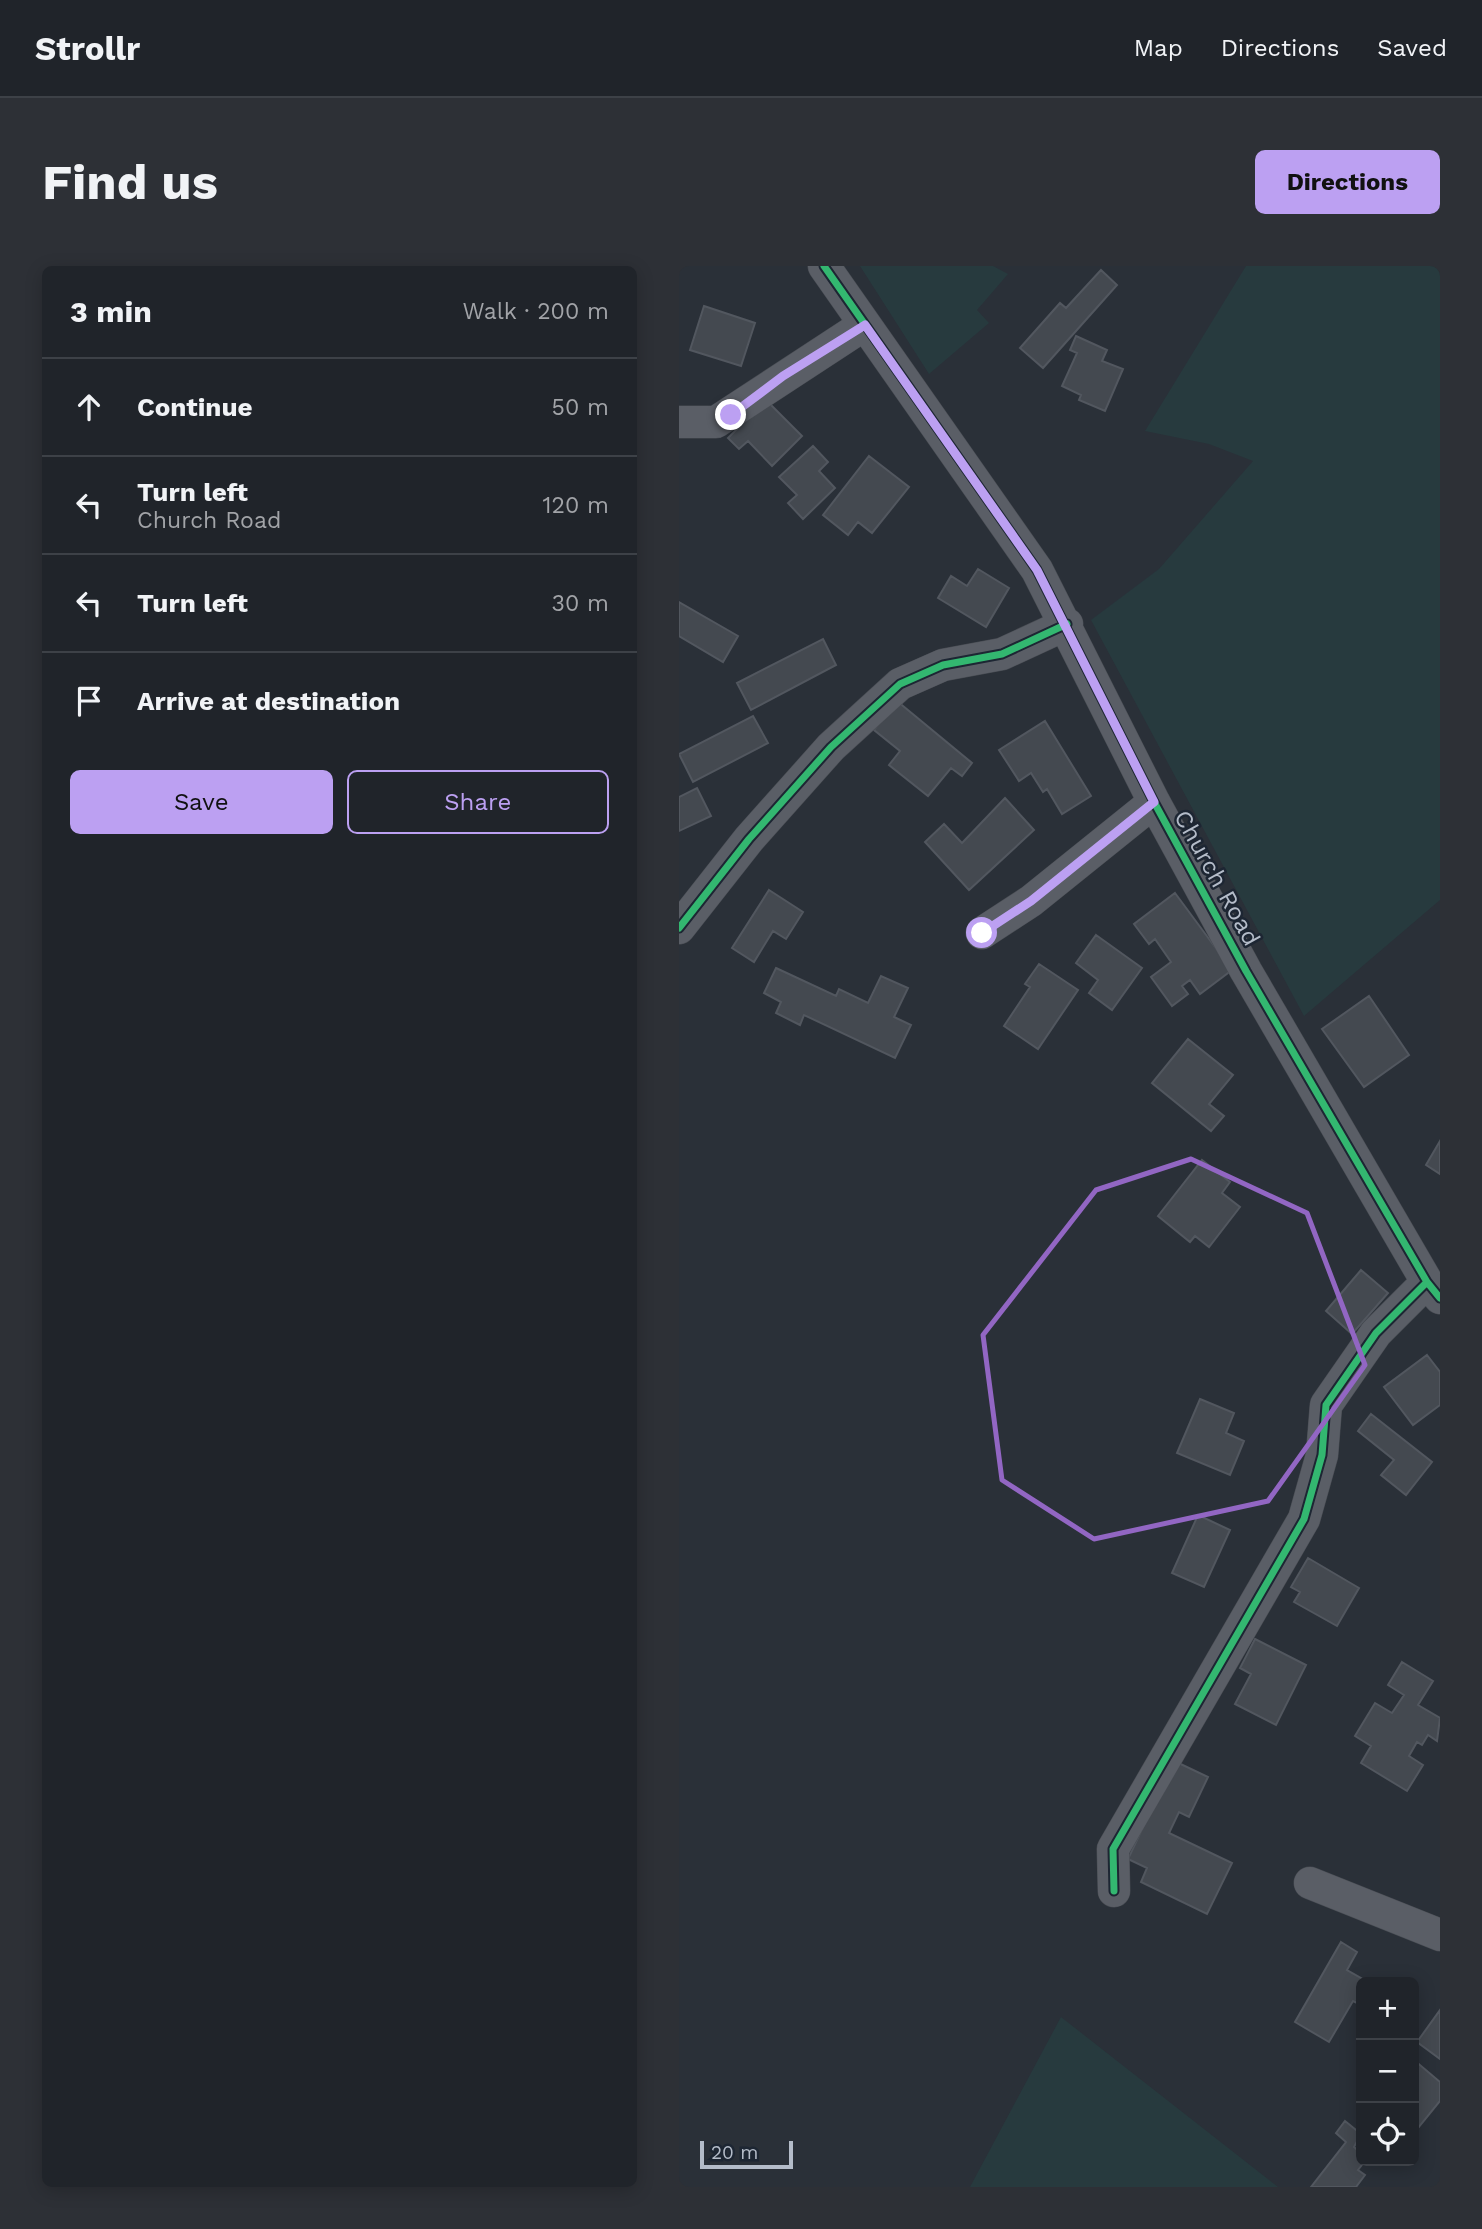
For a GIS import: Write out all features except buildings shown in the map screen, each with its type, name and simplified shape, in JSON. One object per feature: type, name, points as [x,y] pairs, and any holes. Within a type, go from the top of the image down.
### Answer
[{"type":"street","name":"Church Road","points":[[824,266],[1037,570],[1067,624],[1154,802],[1245,971],[1434,1290]]},
{"type":"street","points":[[679,422],[716,422],[865,325]]},
{"type":"street","points":[[679,929],[749,839],[831,747],[900,684],[943,665],[1002,654],[1067,624]]},
{"type":"street","points":[[982,933],[1031,901],[1154,802]]},
{"type":"street","points":[[1114,1891],[1112,1849],[1304,1519],[1322,1455],[1326,1405],[1376,1333],[1434,1290]]},
{"type":"street","points":[[1310,1883],[1440,1935]]},
{"type":"highlighted area","points":[[1191,1159],[1307,1213],[1365,1365],[1268,1501],[1094,1539],[1002,1480],[983,1335],[1096,1190]]},
{"type":"green space","points":[[860,266],[993,266],[1008,274],[977,310],[989,323],[929,374]]},
{"type":"green space","points":[[1246,266],[1440,266],[1440,900],[1304,1016],[1091,620],[1159,569],[1253,461],[1209,444],[1145,431]]},
{"type":"green space","points":[[1061,2017],[1278,2187],[970,2187]]},
{"type":"cycle path","points":[[824,266],[1037,570],[1154,802],[1246,971],[1427,1282],[1440,1298]]},
{"type":"cycle path","points":[[679,928],[749,839],[831,747],[900,684],[943,665],[1002,654],[1067,624]]},
{"type":"cycle path","points":[[1114,1891],[1113,1849],[1304,1519],[1322,1455],[1326,1405],[1376,1333],[1427,1282]]},
{"type":"route","points":[[731,415],[783,376],[865,325],[1037,570],[1067,624],[1154,802],[1031,901],[982,933]]}]
